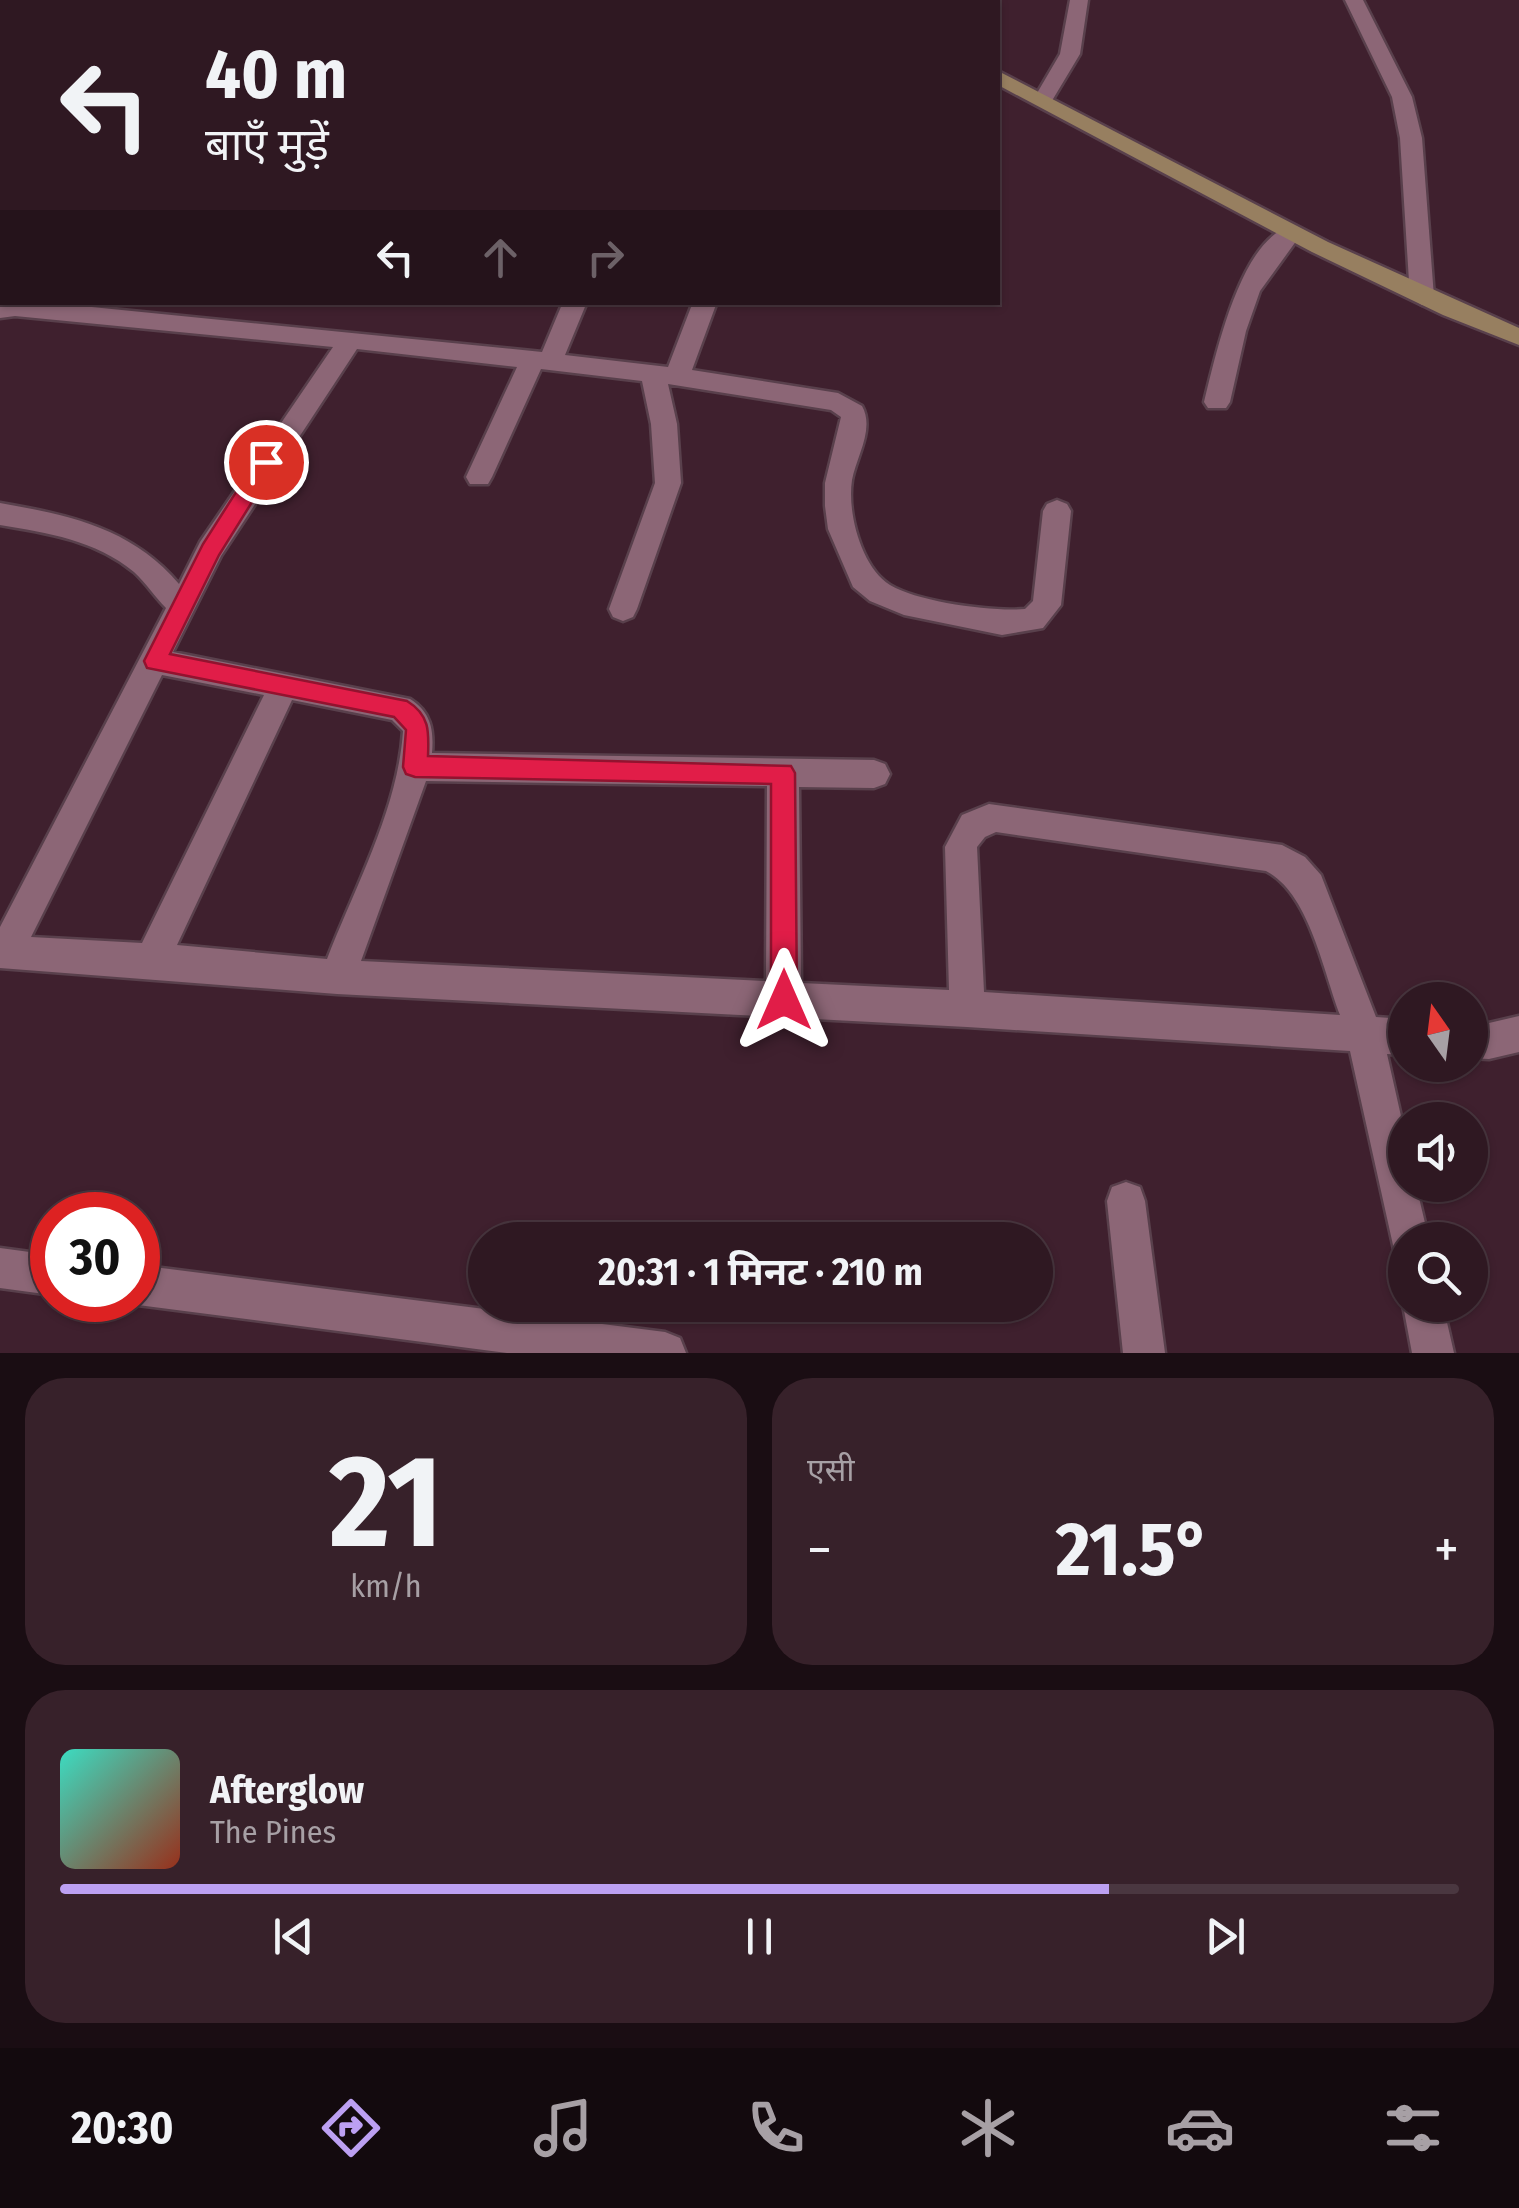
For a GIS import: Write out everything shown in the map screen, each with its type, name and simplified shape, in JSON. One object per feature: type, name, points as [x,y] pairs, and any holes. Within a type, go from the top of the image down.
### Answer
[{"type":"street","points":[[1043,100],[1070,54],[1078,0]]},
{"type":"street","points":[[1354,0],[1402,97],[1412,138],[1422,297]]},
{"type":"street","points":[[1000,78],[1292,233],[1422,297],[1519,337]]},
{"type":"street","points":[[1217,402],[1241,304],[1252,278],[1292,233]]},
{"type":"street","points":[[230,328],[242,305]]},
{"type":"street","points":[[479,477],[573,305]]},
{"type":"street","points":[[623,609],[668,483],[665,375],[703,305]]},
{"type":"street","points":[[0,310],[92,308],[230,328],[665,375],[824,398],[848,407],[855,422],[838,483],[842,529],[862,580],[904,603],[1002,623],[1033,620],[1047,605],[1058,512]]},
{"type":"street","points":[[350,340],[246,492],[3,949],[337,977],[967,1009],[1388,1036]]},
{"type":"street","points":[[0,514],[100,535],[150,568],[172,598],[183,605]]},
{"type":"street","points":[[155,661],[399,708],[410,715],[418,729],[415,767],[337,977]]},
{"type":"street","points":[[152,960],[284,686]]},
{"type":"street","points":[[415,767],[874,774]]},
{"type":"street","points":[[783,773],[784,1000]]},
{"type":"street","points":[[967,1009],[961,847],[967,829],[980,820],[996,817],[1270,856],[1293,868],[1309,886],[1365,1035],[1405,1222]]},
{"type":"street","points":[[1488,1041],[1519,1034]]},
{"type":"street","points":[[1126,1201],[1144,1353]]},
{"type":"street","points":[[0,1268],[30,1271]]},
{"type":"street","points":[[160,1288],[510,1342],[665,1353]]},
{"type":"street","points":[[1427,1322],[1433,1353]]},
{"type":"route","points":[[266,462],[210,550],[155,661],[399,708],[410,715],[418,729],[415,767],[783,773],[784,1000]]}]
